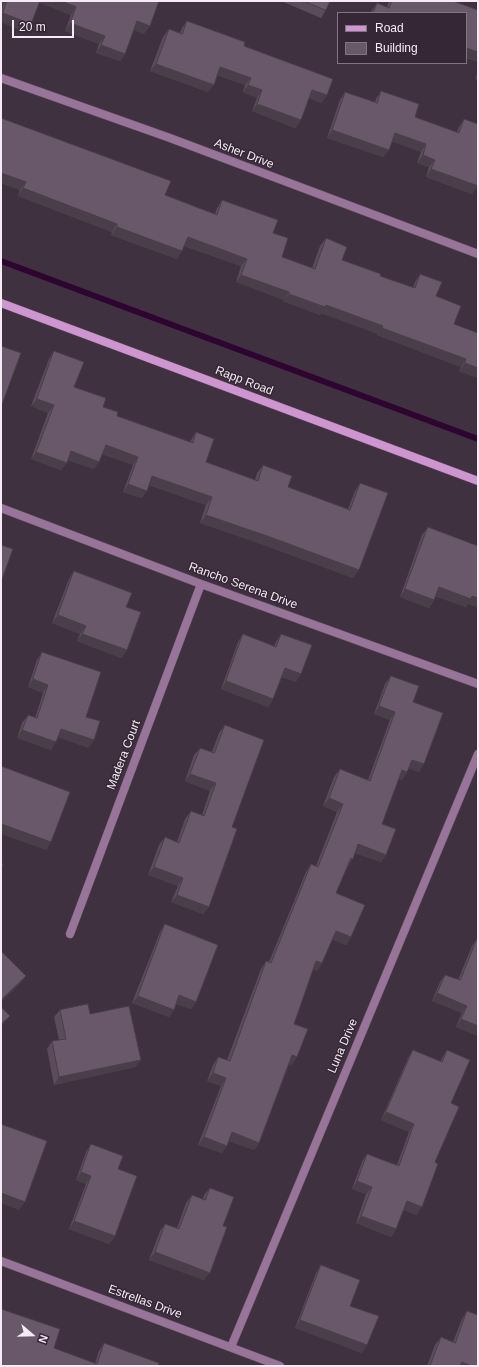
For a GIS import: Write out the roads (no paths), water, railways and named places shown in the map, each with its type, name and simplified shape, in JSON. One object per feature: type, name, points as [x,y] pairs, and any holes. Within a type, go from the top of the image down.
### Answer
[{"type":"street","name":"Asher Drive","points":[[1,78],[170,138],[478,254]]},
{"type":"street","name":"Rapp Road","points":[[1,303],[478,481]]},
{"type":"street","name":"Rancho Serena Drive","points":[[1,508],[201,584],[478,684]]},
{"type":"street","name":"Madera Court","points":[[70,934],[201,584]]},
{"type":"street","name":"Luna Drive","points":[[231,1347],[478,754]]},
{"type":"street","name":"Estrellas Drive","points":[[1,1261],[280,1366]]},
{"type":"waterway","points":[[1,261],[478,439]]}]
